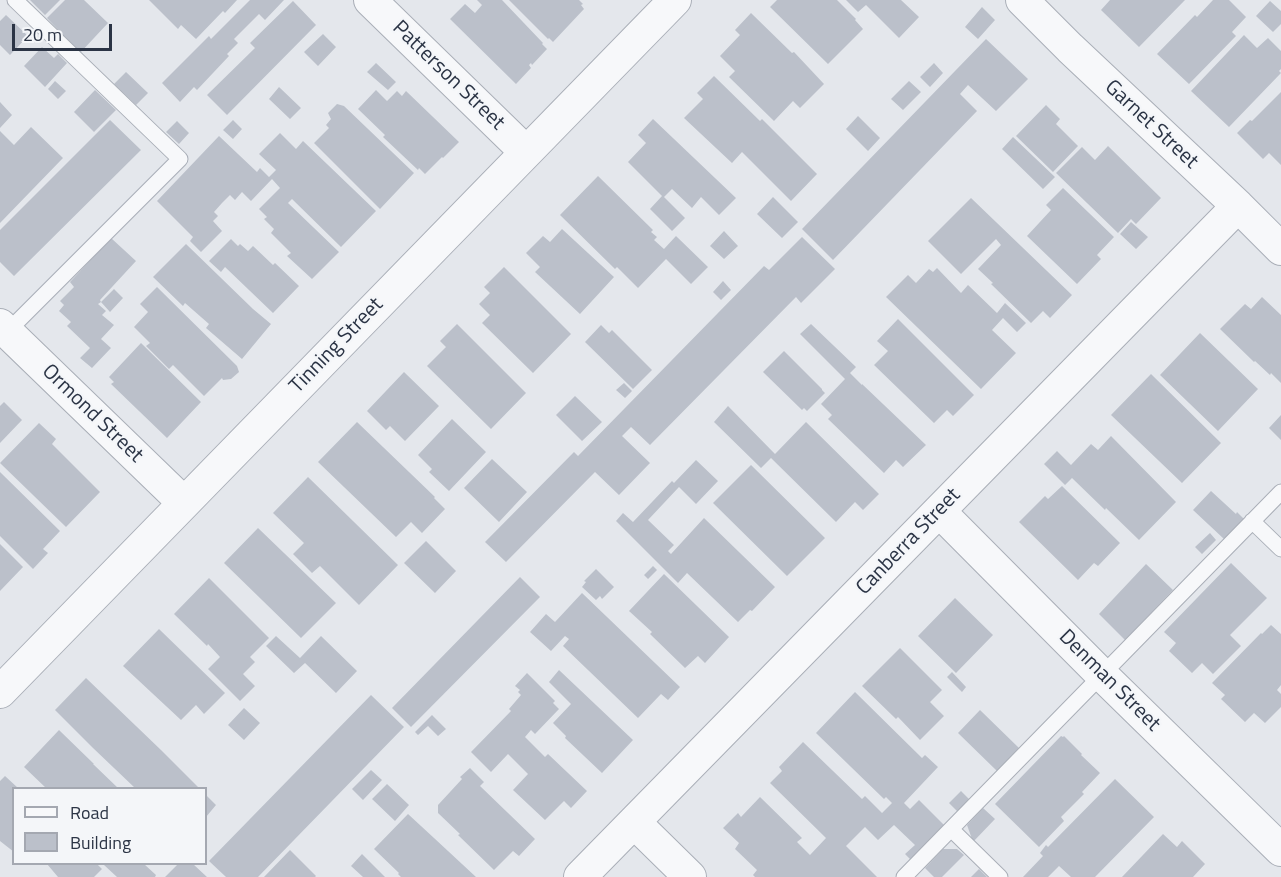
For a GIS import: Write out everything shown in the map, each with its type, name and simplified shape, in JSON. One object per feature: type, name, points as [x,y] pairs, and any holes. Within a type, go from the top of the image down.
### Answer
[{"type":"street","name":"Patterson Street","points":[[370,0],[526,152]]},
{"type":"street","name":"Tinning Street","points":[[0,692],[675,0]]},
{"type":"street","name":"Garnet Street","points":[[1022,0],[1281,249]]},
{"type":"street","name":"Canberra Street","points":[[580,877],[1238,206]]},
{"type":"street","name":"Ormond Street","points":[[3,328],[184,503]]},
{"type":"street","name":"Denman Street","points":[[939,511],[1281,850]]},
{"type":"street","points":[[634,822],[690,877]]},
{"type":"lane","points":[[3,328],[180,159],[15,0]]},
{"type":"lane","points":[[904,877],[1281,492]]},
{"type":"lane","points":[[1252,521],[1281,549]]},
{"type":"lane","points":[[951,829],[1000,877]]},
{"type":"building","points":[[30,0],[60,0],[45,15]]},
{"type":"building","points":[[65,0],[84,0],[108,23],[80,53],[47,18]]},
{"type":"building","points":[[149,0],[237,0],[196,39],[181,25],[178,29]]},
{"type":"building","points":[[250,0],[284,0],[265,20],[259,14],[234,39],[238,43],[227,54],[229,56],[197,90],[194,87],[180,102],[162,83],[209,36],[211,39]]},
{"type":"building","points":[[477,0],[502,0],[547,49],[532,65],[531,63],[529,65],[531,68],[516,84],[450,19],[465,4],[475,13],[482,5]]},
{"type":"building","points":[[509,0],[579,0],[584,9],[553,42]]},
{"type":"building","points":[[777,0],[837,0],[863,29],[828,64],[770,7]]},
{"type":"building","points":[[846,0],[901,0],[919,17],[899,38],[866,5],[858,12]]},
{"type":"building","points":[[1110,0],[1185,0],[1139,47],[1101,10]]},
{"type":"building","points":[[1213,0],[1229,0],[1246,17],[1232,32],[1236,36],[1189,84],[1157,54]]},
{"type":"building","points":[[293,1],[316,25],[227,115],[207,95],[255,48],[250,43]]},
{"type":"building","points":[[1270,1],[1281,11],[1281,24],[1273,32],[1256,16]]},
{"type":"building","points":[[982,7],[995,20],[978,39],[965,27]]},
{"type":"building","points":[[751,13],[792,53],[794,52],[824,84],[800,108],[793,101],[774,121],[729,77],[735,71],[720,56],[740,35],[735,30]]},
{"type":"building","points":[[6,15],[28,36],[10,55],[0,45],[0,21]]},
{"type":"building","points":[[323,34],[336,47],[318,66],[304,52]]},
{"type":"building","points":[[1244,35],[1257,48],[1268,38],[1281,51],[1279,71],[1281,73],[1229,127],[1191,91]]},
{"type":"building","points":[[986,39],[1028,79],[996,111],[968,85],[960,94],[977,111],[833,260],[802,229]]},
{"type":"building","points":[[42,47],[54,58],[58,54],[67,63],[45,87],[24,66]]},
{"type":"building","points":[[376,63],[396,82],[388,90],[367,72]]},
{"type":"building","points":[[934,63],[943,73],[930,87],[920,77]]},
{"type":"building","points":[[126,72],[148,93],[136,105],[114,84]]},
{"type":"building","points":[[714,76],[760,121],[762,119],[817,174],[791,201],[742,152],[732,163],[684,118],[703,99],[697,93]]},
{"type":"building","points":[[55,81],[66,91],[58,99],[48,89]]},
{"type":"building","points":[[909,81],[921,92],[903,110],[891,99]]},
{"type":"building","points":[[279,87],[301,108],[290,119],[269,99]]},
{"type":"building","points":[[95,90],[116,110],[94,132],[74,112]]},
{"type":"building","points":[[376,90],[387,101],[397,91],[402,96],[406,91],[459,142],[425,174],[419,168],[418,170],[383,137],[385,135],[358,109]]},
{"type":"building","points":[[1281,92],[1281,165],[1269,153],[1263,159],[1237,133]]},
{"type":"building","points":[[0,102],[12,115],[0,128]]},
{"type":"building","points":[[337,104],[344,106],[414,173],[380,209],[314,143],[329,128],[326,125],[331,119],[328,113]]},
{"type":"building","points":[[1046,105],[1060,119],[1056,124],[1078,146],[1053,172],[1016,136]]},
{"type":"building","points":[[858,116],[880,138],[868,151],[846,129]]},
{"type":"building","points":[[653,119],[736,198],[719,215],[701,197],[692,208],[672,189],[664,197],[685,218],[672,231],[650,209],[662,196],[628,162],[646,143],[638,135]]},
{"type":"building","points":[[110,120],[141,150],[14,276],[0,262],[0,230]]},
{"type":"building","points":[[233,120],[242,129],[233,139],[223,130]]},
{"type":"building","points":[[177,121],[189,133],[179,144],[166,132]]},
{"type":"building","points":[[31,127],[63,158],[0,223],[0,131],[14,145]]},
{"type":"building","points":[[280,133],[296,149],[303,141],[376,211],[341,247],[292,199],[288,203],[339,252],[312,279],[287,256],[291,253],[271,233],[274,229],[264,219],[267,217],[259,209],[280,188],[272,179],[251,201],[242,192],[235,200],[230,195],[222,203],[214,212],[218,216],[213,221],[222,231],[201,252],[190,241],[193,237],[157,201],[219,136],[257,172],[260,168],[269,177],[276,170],[259,154]]},
{"type":"building","points":[[1013,137],[1055,177],[1043,189],[1002,149]]},
{"type":"building","points":[[1108,146],[1161,198],[1136,224],[1131,219],[1118,233],[1056,173],[1082,147],[1095,160]]},
{"type":"building","points":[[598,176],[653,230],[651,232],[657,237],[654,240],[664,249],[676,236],[708,267],[691,284],[666,259],[638,288],[617,267],[615,269],[560,215]]},
{"type":"building","points":[[1063,188],[1114,237],[1097,255],[1101,259],[1077,284],[1027,236],[1051,210],[1046,205]]},
{"type":"building","points":[[773,197],[798,222],[782,238],[757,214]]},
{"type":"building","points":[[971,198],[1072,295],[1050,318],[1043,311],[1031,323],[978,269],[1001,245],[996,239],[961,274],[928,241]]},
{"type":"building","points":[[1131,222],[1148,237],[1136,249],[1120,234]]},
{"type":"building","points":[[562,229],[614,277],[580,314],[535,272],[540,267],[526,253],[543,236],[550,242]]},
{"type":"building","points":[[724,231],[738,246],[724,259],[710,246]]},
{"type":"building","points":[[802,237],[835,269],[801,303],[796,297],[650,445],[631,427],[622,436],[650,463],[619,495],[595,472],[506,562],[485,542],[574,452],[578,456],[764,266],[769,270]]},
{"type":"building","points":[[111,238],[136,261],[98,304],[106,311],[102,315],[114,325],[101,339],[111,348],[92,368],[80,358],[90,348],[67,326],[71,322],[59,311],[64,305],[60,301],[74,287],[70,282]]},
{"type":"building","points":[[231,239],[248,251],[253,246],[299,286],[273,313],[225,267],[221,272],[209,261]]},
{"type":"building","points":[[186,244],[271,324],[242,359],[206,328],[209,324],[185,303],[183,306],[153,277]]},
{"type":"building","points":[[504,267],[571,334],[533,373],[482,323],[490,315],[479,304],[490,293],[484,287]]},
{"type":"building","points":[[937,268],[961,293],[968,285],[997,313],[1005,303],[1026,323],[1017,332],[1003,318],[992,330],[1016,353],[981,389],[886,297],[908,275],[916,283],[929,269],[933,272]]},
{"type":"building","points":[[723,281],[731,290],[721,300],[713,292]]},
{"type":"building","points":[[157,287],[237,366],[239,372],[231,379],[223,380],[222,378],[204,396],[173,365],[169,369],[146,346],[150,343],[134,327],[148,312],[140,304]]},
{"type":"building","points":[[114,289],[123,298],[110,312],[101,302]]},
{"type":"building","points":[[1262,297],[1281,315],[1281,383],[1254,362],[1220,329],[1245,304],[1251,309]]},
{"type":"building","points":[[898,319],[974,395],[953,416],[947,410],[934,423],[874,365],[888,351],[877,341]]},
{"type":"building","points":[[457,324],[526,393],[491,429],[427,366],[446,347],[440,341]]},
{"type":"building","points":[[811,324],[856,367],[850,373],[926,445],[903,467],[896,460],[884,473],[828,419],[832,415],[821,404],[845,379],[800,334]]},
{"type":"building","points":[[601,325],[609,333],[612,330],[652,370],[633,389],[585,342]]},
{"type":"building","points":[[1200,333],[1258,389],[1218,431],[1160,375]]},
{"type":"building","points":[[141,343],[201,402],[167,438],[111,384],[114,382],[109,377]]},
{"type":"building","points":[[784,351],[825,393],[807,411],[804,408],[802,410],[763,372]]},
{"type":"building","points":[[404,372],[439,406],[405,441],[390,426],[386,430],[367,411]]},
{"type":"building","points":[[1151,374],[1221,443],[1182,483],[1111,415]]},
{"type":"building","points":[[624,383],[632,391],[625,398],[616,390]]},
{"type":"building","points":[[575,396],[602,422],[582,441],[556,415]]},
{"type":"building","points":[[4,402],[22,420],[0,443],[0,406]]},
{"type":"building","points":[[728,406],[775,454],[806,422],[879,494],[863,510],[855,502],[836,522],[771,458],[761,468],[714,422]]},
{"type":"building","points":[[1281,415],[1281,440],[1269,428]]},
{"type":"building","points":[[452,419],[486,452],[449,491],[429,472],[432,469],[418,455]]},
{"type":"building","points":[[357,422],[445,509],[422,533],[411,522],[396,537],[318,462]]},
{"type":"building","points":[[39,423],[56,439],[52,444],[100,492],[66,527],[0,463]]},
{"type":"building","points":[[1111,436],[1176,502],[1139,540],[1072,478],[1065,485],[1044,464],[1057,451],[1071,465],[1091,444],[1098,450]]},
{"type":"building","points":[[492,459],[527,492],[499,522],[464,488]]},
{"type":"building","points":[[696,460],[718,481],[696,504],[679,487],[648,520],[674,545],[668,551],[671,554],[704,518],[775,587],[738,622],[687,573],[678,583],[616,521],[623,513],[633,522],[672,481],[674,483]]},
{"type":"building","points":[[751,465],[825,538],[787,576],[713,503]]},
{"type":"building","points":[[0,472],[60,531],[43,549],[48,553],[33,569],[0,536]]},
{"type":"building","points":[[308,477],[398,565],[359,605],[320,566],[312,573],[293,554],[304,543],[273,513]]},
{"type":"building","points":[[1062,486],[1120,543],[1098,566],[1094,563],[1078,580],[1019,522],[1045,496],[1048,499]]},
{"type":"building","points":[[1211,491],[1244,519],[1224,539],[1193,510]]},
{"type":"building","points":[[258,528],[336,603],[301,638],[224,563]]},
{"type":"building","points":[[1210,533],[1216,540],[1202,554],[1195,547]]},
{"type":"building","points":[[426,541],[456,571],[435,593],[404,563]]},
{"type":"building","points":[[0,544],[23,567],[0,591]]},
{"type":"building","points":[[1231,563],[1267,598],[1230,635],[1241,646],[1213,674],[1202,663],[1192,673],[1169,651],[1176,643],[1164,632]]},
{"type":"building","points":[[1146,564],[1173,590],[1125,640],[1099,614]]},
{"type":"building","points":[[653,566],[657,570],[648,579],[644,575]]},
{"type":"building","points":[[596,569],[614,587],[602,599],[600,596],[596,600],[582,587],[586,582],[584,581]]},
{"type":"building","points":[[664,574],[729,637],[705,663],[698,656],[685,668],[629,611]]},
{"type":"building","points":[[520,577],[540,597],[411,727],[392,708]]},
{"type":"building","points":[[209,578],[269,638],[250,657],[255,662],[243,674],[255,686],[240,701],[208,669],[220,657],[174,614]]},
{"type":"building","points":[[582,593],[680,687],[668,700],[661,694],[638,718],[563,646],[569,639],[565,636],[551,651],[530,632],[546,614],[555,622]]},
{"type":"building","points":[[955,598],[993,635],[956,673],[918,636]]},
{"type":"building","points":[[1271,625],[1281,634],[1281,685],[1277,690],[1281,694],[1281,707],[1265,723],[1254,713],[1245,722],[1221,699],[1225,695],[1212,683]]},
{"type":"building","points":[[159,629],[225,693],[204,714],[196,705],[181,720],[123,666]]},
{"type":"building","points":[[276,636],[300,658],[321,636],[357,671],[336,693],[305,663],[294,673],[266,646]]},
{"type":"building","points":[[900,648],[942,690],[930,702],[944,716],[920,740],[898,717],[896,719],[862,686]]},
{"type":"building","points":[[559,670],[633,740],[602,773],[565,738],[566,736],[553,723],[571,704],[549,682]]},
{"type":"building","points":[[952,672],[966,687],[962,692],[947,677]]},
{"type":"building","points":[[527,673],[555,701],[553,703],[559,709],[535,734],[531,730],[525,737],[545,757],[548,754],[587,791],[571,808],[564,801],[545,820],[513,790],[528,774],[508,754],[491,772],[471,752],[511,711],[509,709],[521,695],[518,692],[520,690],[515,686]]},
{"type":"building","points":[[86,678],[198,787],[134,787],[55,710]]},
{"type":"building","points":[[855,692],[922,758],[925,755],[938,767],[904,803],[910,809],[919,800],[945,826],[911,860],[905,854],[915,845],[894,825],[878,840],[865,827],[846,846],[877,877],[755,877],[753,875],[757,870],[735,849],[739,843],[723,828],[738,813],[741,817],[760,797],[802,838],[797,842],[810,855],[826,838],[770,783],[782,771],[779,767],[803,742],[862,799],[865,796],[882,813],[892,803],[886,797],[884,799],[816,733]]},
{"type":"building","points":[[371,695],[404,727],[258,877],[226,877],[209,861]]},
{"type":"building","points":[[244,708],[260,723],[244,740],[228,725]]},
{"type":"building","points":[[980,710],[1019,748],[997,771],[958,733]]},
{"type":"building","points":[[432,715],[446,729],[438,736],[428,726],[418,735],[415,732]]},
{"type":"building","points":[[59,730],[117,787],[45,787],[24,767]]},
{"type":"building","points":[[1061,736],[1064,736],[1100,773],[1082,792],[1084,794],[1061,817],[1064,821],[1039,847],[995,804]]},
{"type":"building","points":[[470,768],[484,782],[480,786],[535,839],[519,856],[513,851],[494,870],[438,813],[438,805]]},
{"type":"building","points":[[371,770],[382,780],[363,800],[352,789]]},
{"type":"building","points":[[5,776],[17,787],[12,787],[12,850],[0,841],[0,781]]},
{"type":"building","points":[[1115,779],[1154,817],[1095,877],[1071,877],[1059,866],[1048,877],[1023,877],[1043,856],[1040,853],[1046,845],[1048,847]]},
{"type":"building","points":[[387,784],[409,805],[395,821],[372,799]]},
{"type":"building","points":[[961,791],[970,800],[958,812],[949,803]]},
{"type":"building","points":[[207,796],[216,805],[207,816]]},
{"type":"building","points":[[983,808],[995,819],[973,842],[967,825]]},
{"type":"building","points":[[408,814],[476,877],[401,877],[374,849]]},
{"type":"building","points":[[1163,834],[1177,847],[1182,841],[1205,864],[1193,877],[1122,877]]},
{"type":"building","points":[[943,849],[957,849],[964,855],[942,877],[934,877],[925,868]]},
{"type":"building","points":[[290,850],[316,876],[264,877]]},
{"type":"building","points":[[362,854],[385,877],[363,877],[351,866]]},
{"type":"building","points":[[48,865],[98,865],[102,869],[94,877],[58,877]]},
{"type":"building","points":[[104,865],[145,865],[156,875],[155,877],[117,877]]},
{"type":"building","points":[[177,865],[194,865],[207,877],[165,877]]},
{"type":"building","points":[[979,869],[987,877],[971,877]]}]
